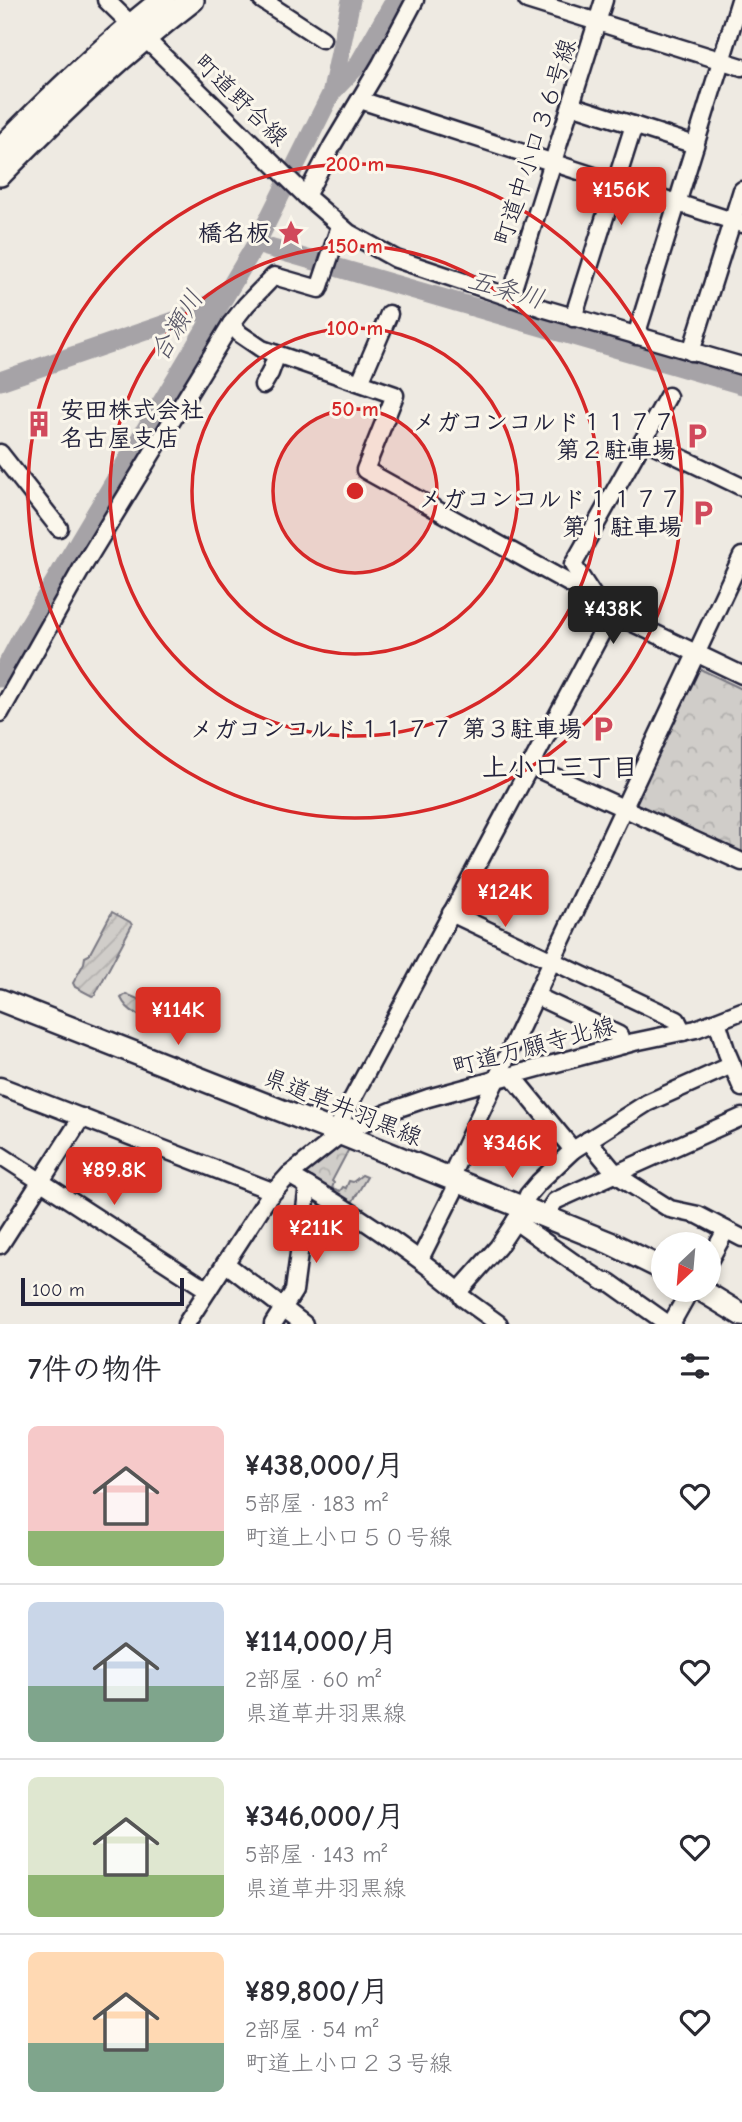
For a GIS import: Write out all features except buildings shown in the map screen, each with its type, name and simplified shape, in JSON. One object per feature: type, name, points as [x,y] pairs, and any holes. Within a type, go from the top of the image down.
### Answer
[{"type":"highway","points":[[0,174],[137,31],[163,0]]},
{"type":"highway","points":[[0,150],[36,113],[137,31],[192,0]]},
{"type":"main road","name":"県道草井羽黒線","points":[[0,1000],[454,1180],[519,1214],[545,1216],[651,1263]]},
{"type":"main road","points":[[721,1302],[742,1315]]},
{"type":"street","name":"町道野合線","points":[[106,0],[305,195],[364,243],[396,259],[510,298],[742,366]]},
{"type":"street","points":[[262,0],[322,39]]},
{"type":"street","points":[[305,195],[415,0]]},
{"type":"street","points":[[527,0],[742,67]]},
{"type":"street","name":"町道中小口３６号線","points":[[510,298],[604,0]]},
{"type":"street","points":[[636,336],[741,0]]},
{"type":"street","points":[[360,100],[737,223]]},
{"type":"street","points":[[570,105],[695,145]]},
{"type":"street","points":[[573,318],[634,125]]},
{"type":"street","points":[[691,352],[737,223],[742,190]]},
{"type":"street","points":[[0,713],[62,601],[231,324],[274,276],[320,289],[340,226]]},
{"type":"street","points":[[360,382],[389,314]]},
{"type":"street","points":[[231,324],[240,334],[262,349],[395,395],[365,470],[594,597],[611,608],[612,613],[341,1120],[341,1134]]},
{"type":"street","points":[[263,385],[277,354]]},
{"type":"street","points":[[594,597],[573,565],[668,396]]},
{"type":"street","points":[[644,440],[742,487]]},
{"type":"street","points":[[0,453],[59,528]]},
{"type":"street","points":[[0,480],[19,476]]},
{"type":"street","points":[[421,1259],[496,1080],[742,556]]},
{"type":"street","points":[[612,613],[642,627],[638,636],[742,675]]},
{"type":"street","points":[[694,658],[742,686]]},
{"type":"street","points":[[531,766],[742,862]]},
{"type":"street","points":[[448,917],[550,966],[677,1020],[683,1032]]},
{"type":"street","points":[[536,996],[620,1035],[622,1045]]},
{"type":"street","name":"町道万願寺北線","points":[[186,1324],[272,1191],[341,1134],[399,1108],[622,1045],[683,1032],[742,1011]]},
{"type":"street","points":[[717,1021],[742,1088]]},
{"type":"street","points":[[459,1291],[498,1247],[525,1200],[539,1182],[573,1150],[647,1103],[732,1065]]},
{"type":"street","points":[[512,1076],[573,1150]]},
{"type":"street","points":[[0,1086],[272,1191]]},
{"type":"street","points":[[0,1245],[82,1117]]},
{"type":"street","points":[[545,1216],[555,1201],[742,1117]]},
{"type":"street","points":[[588,1140],[616,1174],[670,1209],[698,1214],[742,1238]]},
{"type":"street","points":[[0,1155],[208,1290]]},
{"type":"street","points":[[289,1175],[349,1209],[421,1259],[459,1291],[479,1319],[499,1324]]},
{"type":"street","points":[[273,1324],[294,1290],[308,1186]]},
{"type":"street","points":[[519,1214],[573,1262],[604,1282],[609,1282],[670,1324],[683,1302]]},
{"type":"street","points":[[721,1239],[726,1230]]},
{"type":"street","points":[[225,1263],[304,1324]]},
{"type":"green space","points":[[696,667],[742,689],[742,858],[633,806],[632,803]]},
{"type":"green space","points":[[112,912],[132,925],[95,995],[92,996],[75,987],[73,983]]},
{"type":"green space","points":[[126,994],[150,1004],[159,1012],[158,1017],[142,1017],[132,1011],[121,998]]},
{"type":"green space","points":[[348,1144],[350,1147],[332,1181],[332,1188],[340,1191],[343,1187],[346,1188],[349,1181],[353,1182],[362,1175],[367,1177],[350,1206],[306,1178],[305,1174],[338,1146]]},
{"type":"waterway","points":[[332,91],[351,0]]},
{"type":"waterway","name":"合瀬川","points":[[0,678],[24,633],[256,244],[332,92],[358,65],[395,0]]},
{"type":"waterway","name":"五条川","points":[[256,244],[742,385]]},
{"type":"waterway","name":"五条川","points":[[0,381],[180,319],[203,309],[222,295]]},
{"type":"place","name":"橋名板","points":[[291,233]]},
{"type":"place","name":"安田株式会社 名古屋支店","points":[[39,424]]},
{"type":"place","name":"メガコンコルド１１７７ 第２駐車場","points":[[697,436]]},
{"type":"place","name":"メガコンコルド１１７７ 第１駐車場","points":[[703,513]]},
{"type":"place","name":"メガコンコルド１１７７ 第３駐車場","points":[[603,729]]},
{"type":"district","name":"上小口三丁目","points":[[560,768]]}]
